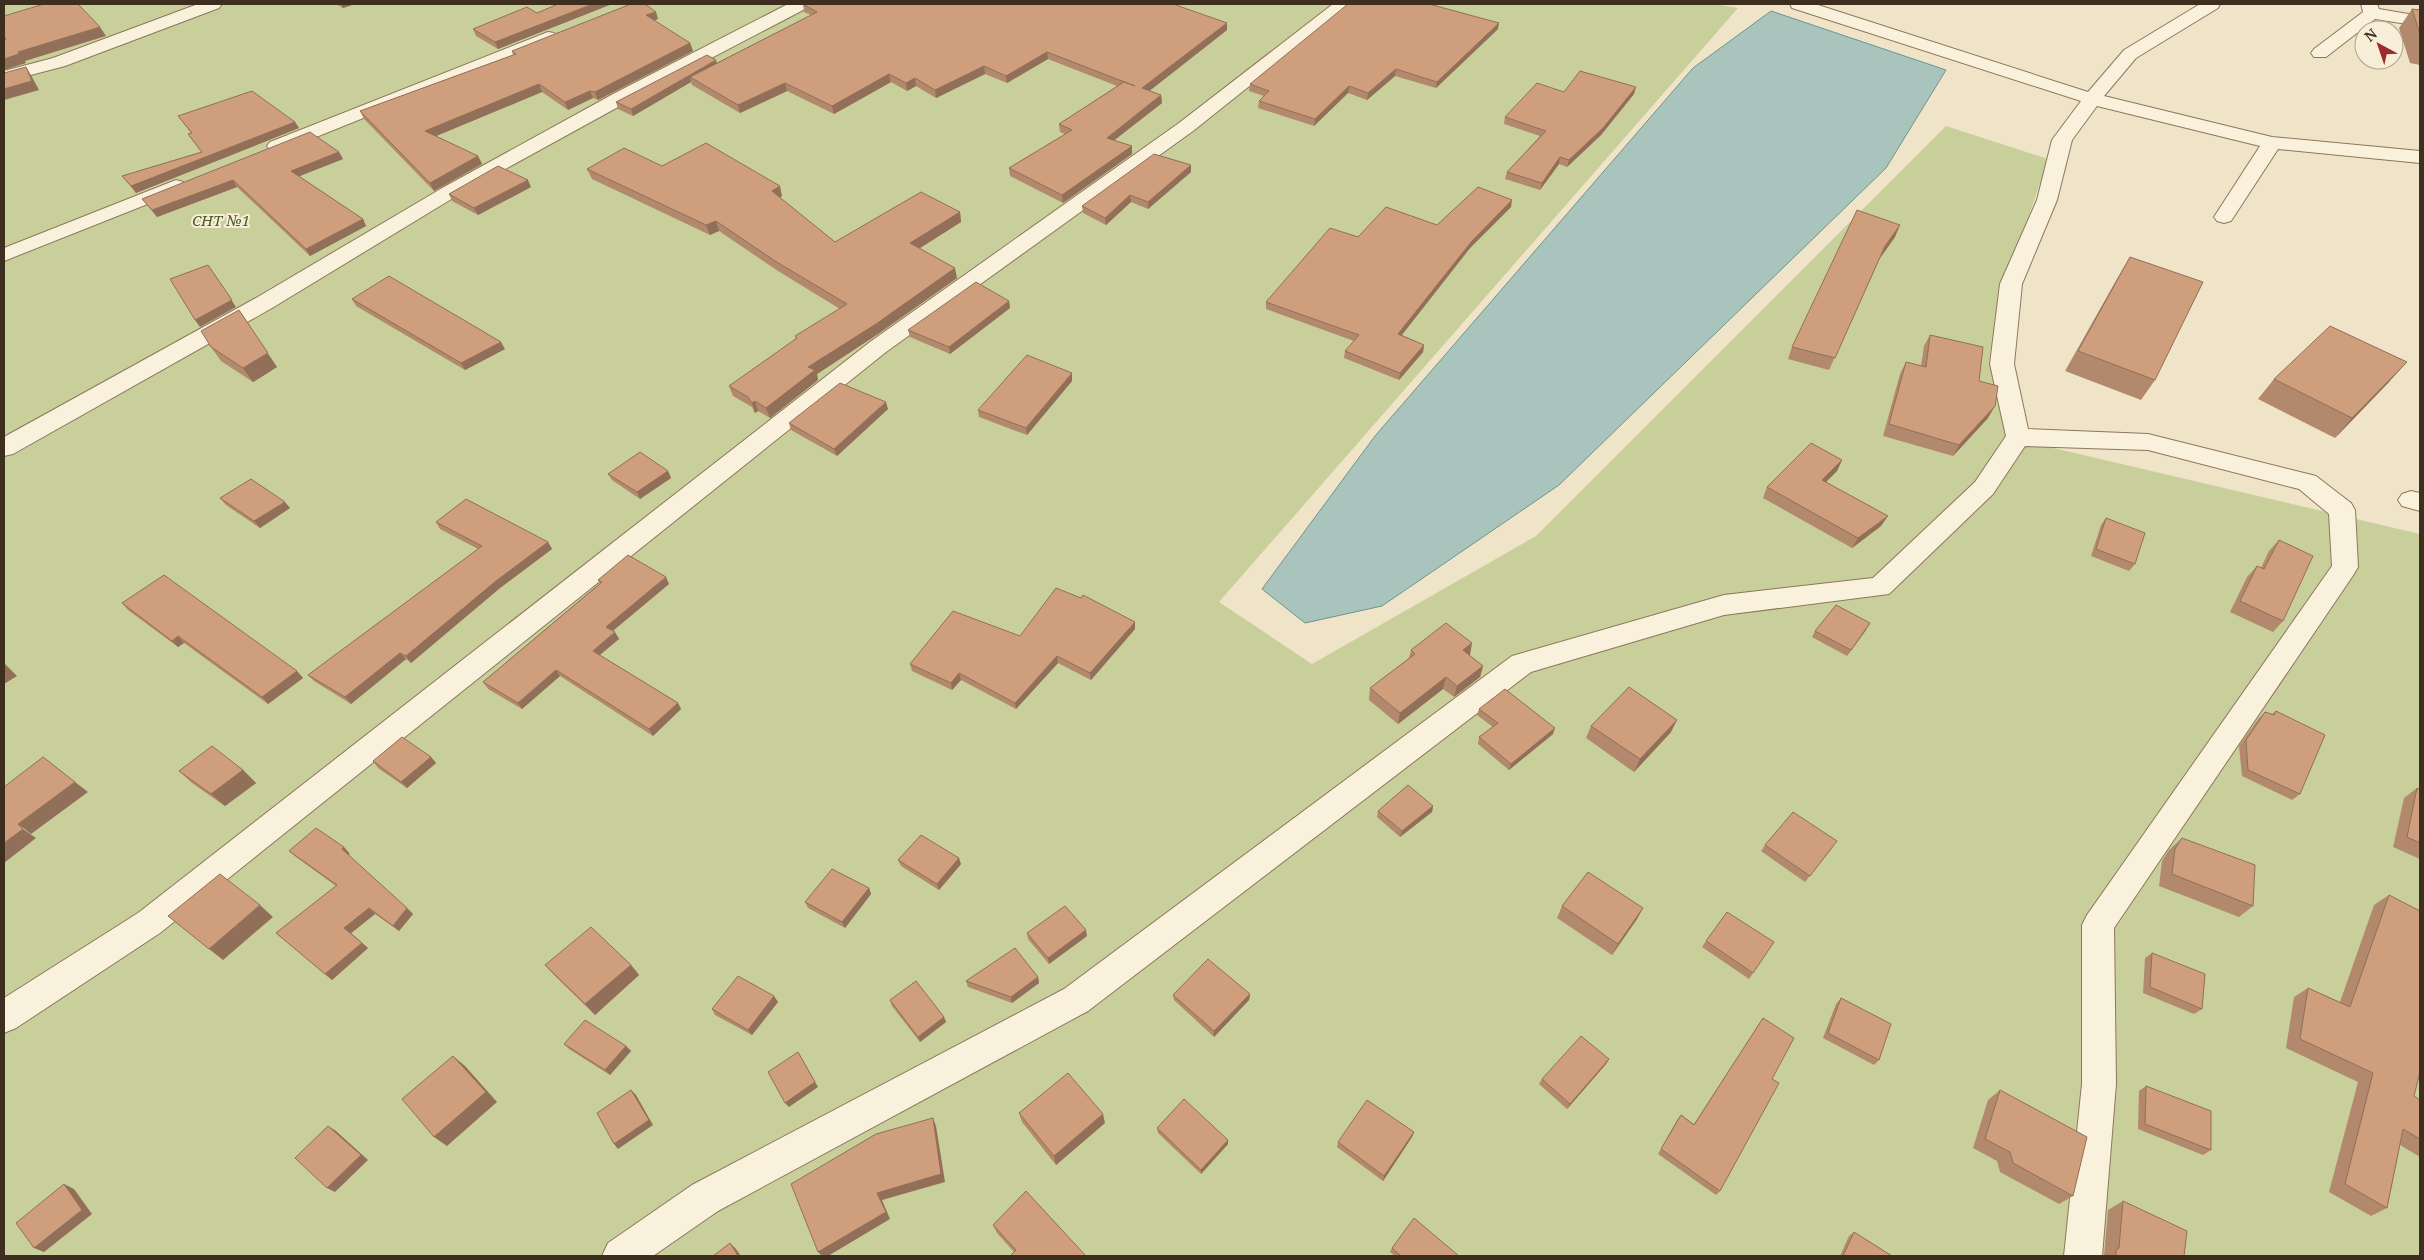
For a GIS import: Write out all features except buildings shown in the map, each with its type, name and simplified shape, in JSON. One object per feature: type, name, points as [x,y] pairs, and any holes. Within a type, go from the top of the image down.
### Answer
[{"type":"street","points":[[4,77],[59,62],[213,4]]},
{"type":"street","points":[[4,448],[264,303],[451,191],[622,97],[801,4]]},
{"type":"street","points":[[4,1017],[149,923],[878,347],[1186,127],[1344,4]]},
{"type":"street","points":[[1798,4],[2092,99],[2272,143],[2420,157]]},
{"type":"street","points":[[621,1256],[705,1198],[1076,1000],[1522,664],[1724,605],[1880,587],[1984,488],[2018,437],[2002,364],[2011,284],[2047,200],[2062,140],[2092,99],[2130,54],[2212,4]]},
{"type":"street","points":[[2320,54],[2370,8],[2420,20]]},
{"type":"street","points":[[262,152],[566,30]]},
{"type":"street","points":[[2224,217],[2272,143]]},
{"type":"street","points":[[4,256],[198,178]]},
{"type":"street","points":[[2018,437],[2148,442],[2307,482],[2342,510],[2345,567],[2098,925],[2098,1084],[2083,1256]]},
{"type":"green space","name":"СНТ №1","points":[[4,4],[1715,4],[1738,8],[1219,602],[1312,664],[1536,536],[1946,126],[2048,159],[2002,296],[2024,441],[2420,534],[2420,1256],[4,1256]]},
{"type":"water","points":[[1771,11],[1946,70],[1886,168],[1559,485],[1382,606],[1305,623],[1262,589],[1375,436],[1693,68]]}]
